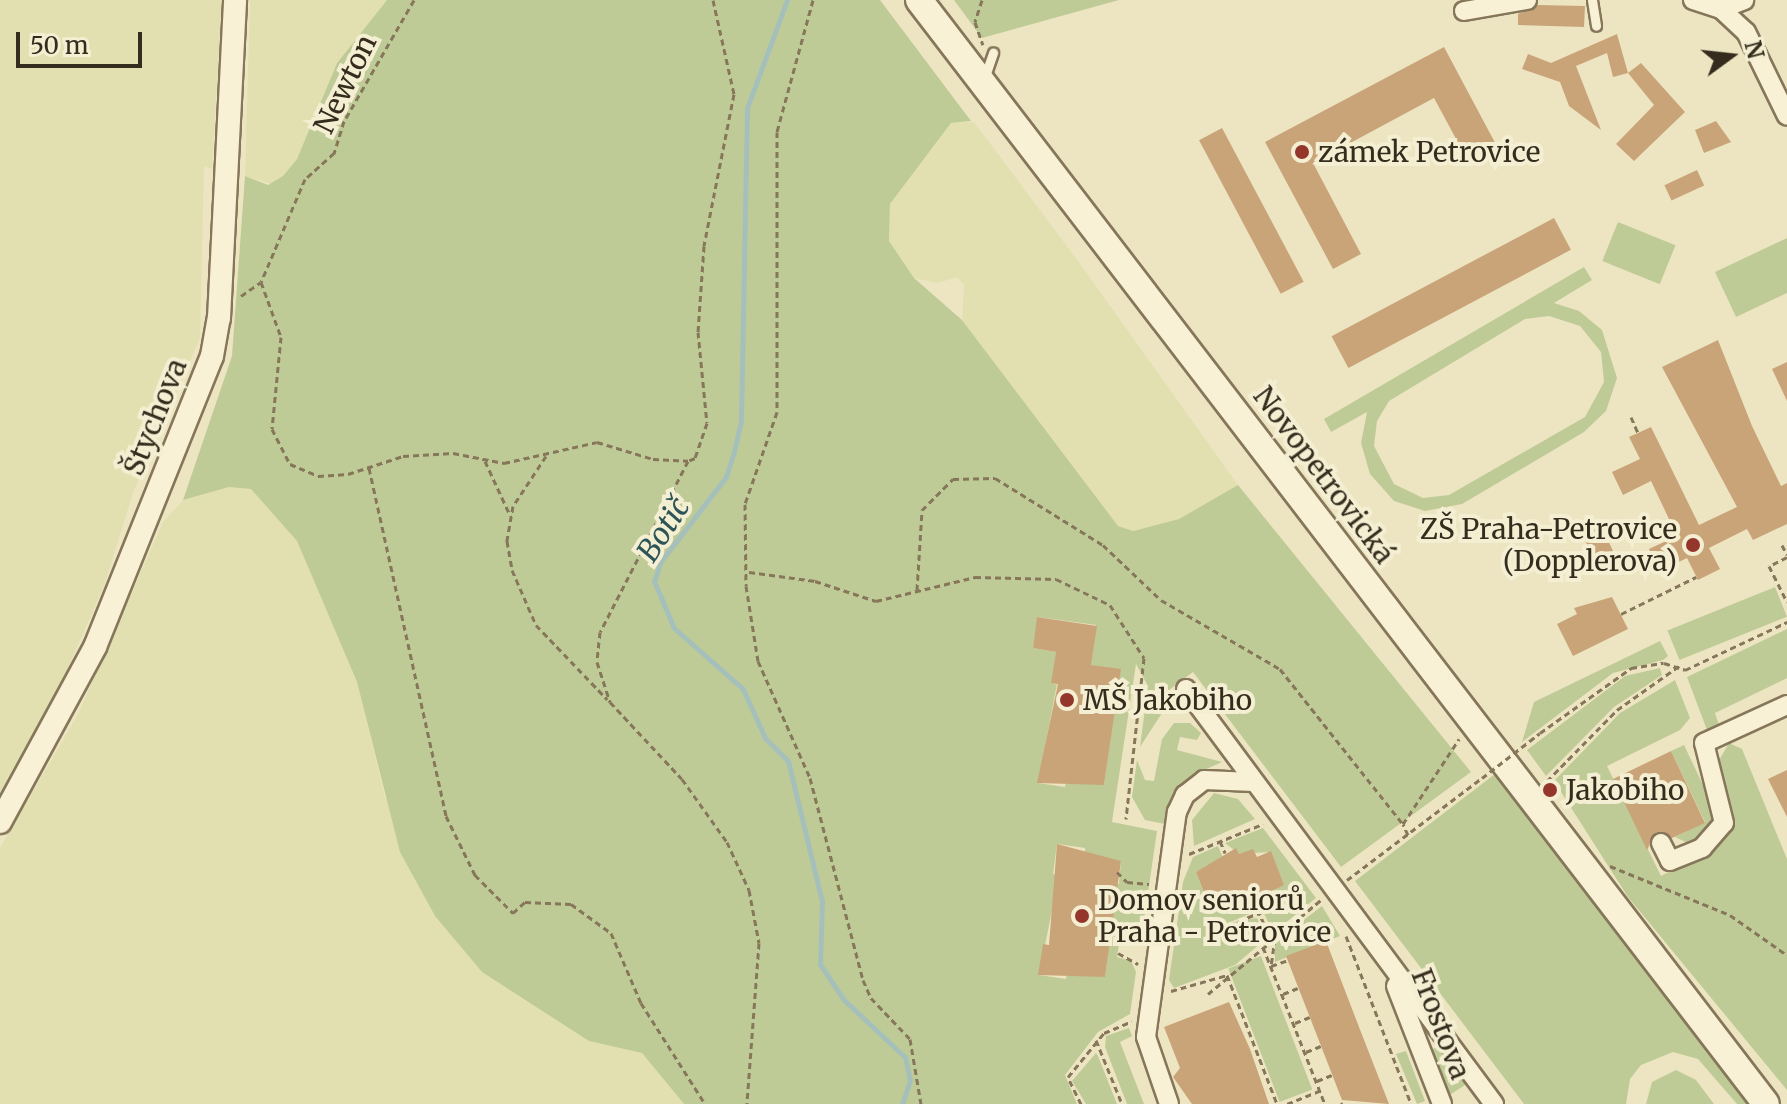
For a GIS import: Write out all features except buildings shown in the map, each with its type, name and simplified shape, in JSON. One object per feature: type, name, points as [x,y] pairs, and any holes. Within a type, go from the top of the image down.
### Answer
[{"type":"main road","name":"Novopetrovická","points":[[919,0],[1766,1104]]},
{"type":"street","name":"Štychova","points":[[0,822],[95,647],[212,356],[219,318],[235,0]]},
{"type":"street","points":[[1464,11],[1527,0]]},
{"type":"street","points":[[1693,0],[1721,9],[1746,32],[1787,116]]},
{"type":"street","points":[[1721,9],[1744,0]]},
{"type":"street","points":[[1186,689],[1494,1104]]},
{"type":"street","points":[[1661,843],[1670,861],[1702,848],[1724,823],[1704,743],[1787,705]]},
{"type":"street","points":[[1169,1104],[1147,1046],[1147,1024],[1177,812],[1185,795],[1204,780],[1227,776],[1254,782]]},
{"type":"street","name":"Frostova","points":[[1388,965],[1442,1104]]},
{"type":"lane","points":[[1592,0],[1596,26]]},
{"type":"lane","points":[[982,82],[993,53]]},
{"type":"path","name":"Newton","points":[[414,0],[344,121],[334,153],[305,179],[261,282],[281,337],[272,429],[290,464],[318,476],[369,468],[403,456],[453,453],[485,461],[547,455],[597,442],[653,459],[688,461]]},
{"type":"path","points":[[610,702],[598,679],[600,632],[688,461],[695,458],[707,423],[698,332],[704,246],[734,94],[713,0]]},
{"type":"path","points":[[813,0],[777,132],[777,412],[745,504],[747,572],[758,661],[810,778],[867,989],[910,1039],[921,1104]]},
{"type":"path","points":[[982,0],[977,37],[993,53]]},
{"type":"path","points":[[1631,417],[1638,433]]},
{"type":"path","points":[[547,455],[525,480],[511,518],[507,541],[522,599],[536,625],[682,779],[727,842],[749,890],[759,943],[747,1104]]},
{"type":"path","points":[[485,461],[511,518]]},
{"type":"path","points":[[369,468],[446,816],[475,875],[513,913],[525,902],[571,904],[611,933],[641,1003],[705,1104]]},
{"type":"path","points":[[917,590],[922,510],[953,479],[995,478],[1103,545],[1161,600],[1280,669],[1403,824],[1408,835]]},
{"type":"path","points":[[1782,545],[1787,556],[1769,566],[1787,602]]},
{"type":"path","points":[[747,572],[815,581],[876,601],[975,577],[1056,579],[1110,605],[1144,658],[1126,819]]},
{"type":"path","points":[[1621,614],[1696,577]]},
{"type":"path","points":[[1420,825],[1631,668],[1679,666],[1685,670],[1787,622]]},
{"type":"path","points":[[1546,781],[1617,710],[1679,666]]},
{"type":"path","points":[[1403,824],[1459,739]]},
{"type":"path","points":[[1256,813],[1273,837]]},
{"type":"path","points":[[1196,850],[1263,824]]},
{"type":"path","points":[[1220,841],[1225,853]]},
{"type":"path","points":[[1183,858],[1185,845]]},
{"type":"path","points":[[1608,865],[1730,915],[1787,955]]},
{"type":"path","points":[[1117,872],[1127,882],[1153,885]]},
{"type":"path","points":[[1312,886],[1332,911]]},
{"type":"path","points":[[1254,900],[1272,940],[1271,966]]},
{"type":"path","points":[[1229,925],[1259,912],[1308,910]]},
{"type":"path","points":[[1120,932],[1147,922]]},
{"type":"path","points":[[1341,922],[1411,1104]]},
{"type":"path","points":[[1208,994],[1272,940]]},
{"type":"path","points":[[1263,947],[1325,1104]]},
{"type":"path","points":[[1118,953],[1135,959],[1140,974]]},
{"type":"path","points":[[1271,966],[1288,960]]},
{"type":"path","points":[[1227,975],[1277,1104]]},
{"type":"path","points":[[1282,995],[1298,988]]},
{"type":"path","points":[[1293,1024],[1310,1017]]},
{"type":"path","points":[[1081,1104],[1068,1077],[1096,1040],[1132,1021],[1147,1024]]},
{"type":"path","points":[[1096,1040],[1122,1104]]},
{"type":"path","points":[[1305,1053],[1321,1046]]},
{"type":"path","points":[[1316,1081],[1332,1075]]},
{"type":"path","points":[[1287,1104],[1319,1091]]},
{"type":"shaded area","points":[[0,0],[222,0],[212,169],[204,166],[200,338],[133,493],[104,586],[57,693],[0,795]]},
{"type":"shaded area","points":[[250,0],[387,0],[337,63],[297,159],[275,185],[245,176]]},
{"type":"shaded area","points":[[974,122],[1081,265],[1238,485],[1179,519],[1132,531],[1117,526],[962,320],[964,285],[957,277],[938,283],[914,278],[889,241],[890,204],[951,123]]},
{"type":"shaded area","points":[[229,487],[251,489],[297,541],[357,682],[385,797],[589,1041],[642,1053],[684,1104],[0,1104],[0,848],[78,714],[163,522],[183,500]]},
{"type":"green space","points":[[387,0],[880,0],[971,121],[951,123],[890,204],[889,241],[914,278],[962,320],[1118,526],[1133,531],[1179,519],[1238,485],[1471,772],[1341,867],[1193,672],[1169,690],[1171,699],[1140,747],[1148,686],[1136,664],[1112,822],[1157,831],[1144,920],[1121,930],[1117,957],[1131,961],[1136,972],[1130,1014],[1098,1032],[1065,1075],[1077,1104],[684,1104],[642,1053],[589,1041],[482,972],[435,916],[400,852],[357,682],[297,541],[251,489],[229,487],[183,500],[232,356],[245,176],[268,185],[283,176],[297,159],[337,63]],"holes":[[[1038,617],[1096,625],[1092,657],[1082,671],[1120,669],[1104,785],[1068,772],[1065,787],[1038,783],[1057,684],[1052,683],[1056,652],[1033,648]],[[1057,844],[1085,848],[1084,863],[1121,861],[1119,884],[1081,878],[1108,953],[1105,977],[1069,964],[1066,979],[1039,975],[1059,876],[1053,874]]]},
{"type":"green space","points":[[954,0],[1119,0],[982,38]]},
{"type":"green space","points":[[1618,222],[1675,245],[1660,284],[1602,261]]},
{"type":"green space","points":[[1787,238],[1787,293],[1736,317],[1715,272]]},
{"type":"green space","points":[[1584,267],[1592,280],[1554,303],[1579,311],[1602,330],[1617,378],[1606,411],[1584,432],[1462,504],[1425,511],[1394,501],[1370,474],[1361,443],[1367,412],[1331,432],[1324,419]],"holes":[[[1549,316],[1580,326],[1601,352],[1604,382],[1585,417],[1449,495],[1423,498],[1394,484],[1374,446],[1377,421],[1389,401],[1525,319]]]},
{"type":"green space","points":[[1775,587],[1787,617],[1679,660],[1667,630]]},
{"type":"green space","points":[[1787,629],[1787,678],[1715,713],[1720,728],[1707,730],[1687,677]]},
{"type":"green space","points":[[1660,641],[1668,656],[1663,660],[1613,673],[1522,742],[1534,702]]},
{"type":"green space","points":[[1660,668],[1662,675],[1614,707],[1546,776],[1527,750],[1625,676]]},
{"type":"green space","points":[[1675,680],[1690,718],[1680,730],[1607,766],[1661,876],[1719,846],[1731,826],[1718,762],[1729,743],[1742,749],[1787,859],[1787,1090],[1628,897],[1554,781],[1620,713]]},
{"type":"green space","points":[[1174,723],[1190,723],[1201,733],[1197,740],[1180,737],[1177,750],[1222,762],[1191,776],[1174,795],[1165,824],[1145,820],[1132,797],[1137,760],[1145,780],[1154,781],[1162,739]]},
{"type":"green space","points":[[1684,745],[1714,808],[1710,834],[1690,844],[1675,837],[1705,822],[1671,751]]},
{"type":"green space","points":[[1495,774],[1747,1104],[1737,1104],[1698,1059],[1673,1052],[1641,1065],[1630,1079],[1626,1104],[1524,1104],[1355,881]]},
{"type":"green space","points":[[1214,793],[1238,799],[1255,819],[1194,846],[1192,820]]},
{"type":"green space","points":[[1263,828],[1316,898],[1273,933],[1256,896],[1270,852],[1239,854],[1225,843]]},
{"type":"green space","points":[[1218,846],[1224,860],[1196,872],[1209,905],[1252,901],[1254,912],[1228,923],[1257,918],[1266,939],[1235,965],[1174,988],[1169,980],[1183,882],[1193,857]]},
{"type":"green space","points":[[1322,906],[1340,936],[1275,962],[1275,942]]},
{"type":"green space","points":[[1261,956],[1312,1090],[1280,1102],[1228,969]]},
{"type":"green space","points":[[1129,1028],[1132,1036],[1120,1042],[1144,1104],[1127,1104],[1105,1047],[1106,1036]]},
{"type":"green space","points":[[1438,1047],[1468,1083],[1445,1098],[1430,1050]]},
{"type":"green space","points":[[1406,1051],[1425,1101],[1417,1104],[1396,1054]]},
{"type":"green space","points":[[1096,1053],[1117,1104],[1086,1104],[1072,1081]]},
{"type":"green space","points":[[1676,1070],[1696,1080],[1714,1104],[1646,1104],[1652,1082]]},
{"type":"waterway","name":"Botič","points":[[787,0],[747,108],[741,421],[734,452],[726,477],[661,561],[654,581],[674,628],[743,689],[765,738],[788,761],[822,902],[820,964],[844,1000],[905,1057],[910,1080],[902,1104]]},
{"type":"place","name":"zámek Petrovice","points":[[1302,152]]},
{"type":"place","name":"ZŠ Praha-Petrovice (Dopplerova)","points":[[1693,545]]},
{"type":"place","name":"MŠ Jakobiho","points":[[1067,700]]},
{"type":"place","name":"Jakobiho","points":[[1550,790]]},
{"type":"place","name":"Domov seniorů Praha - Petrovice","points":[[1082,916]]}]
